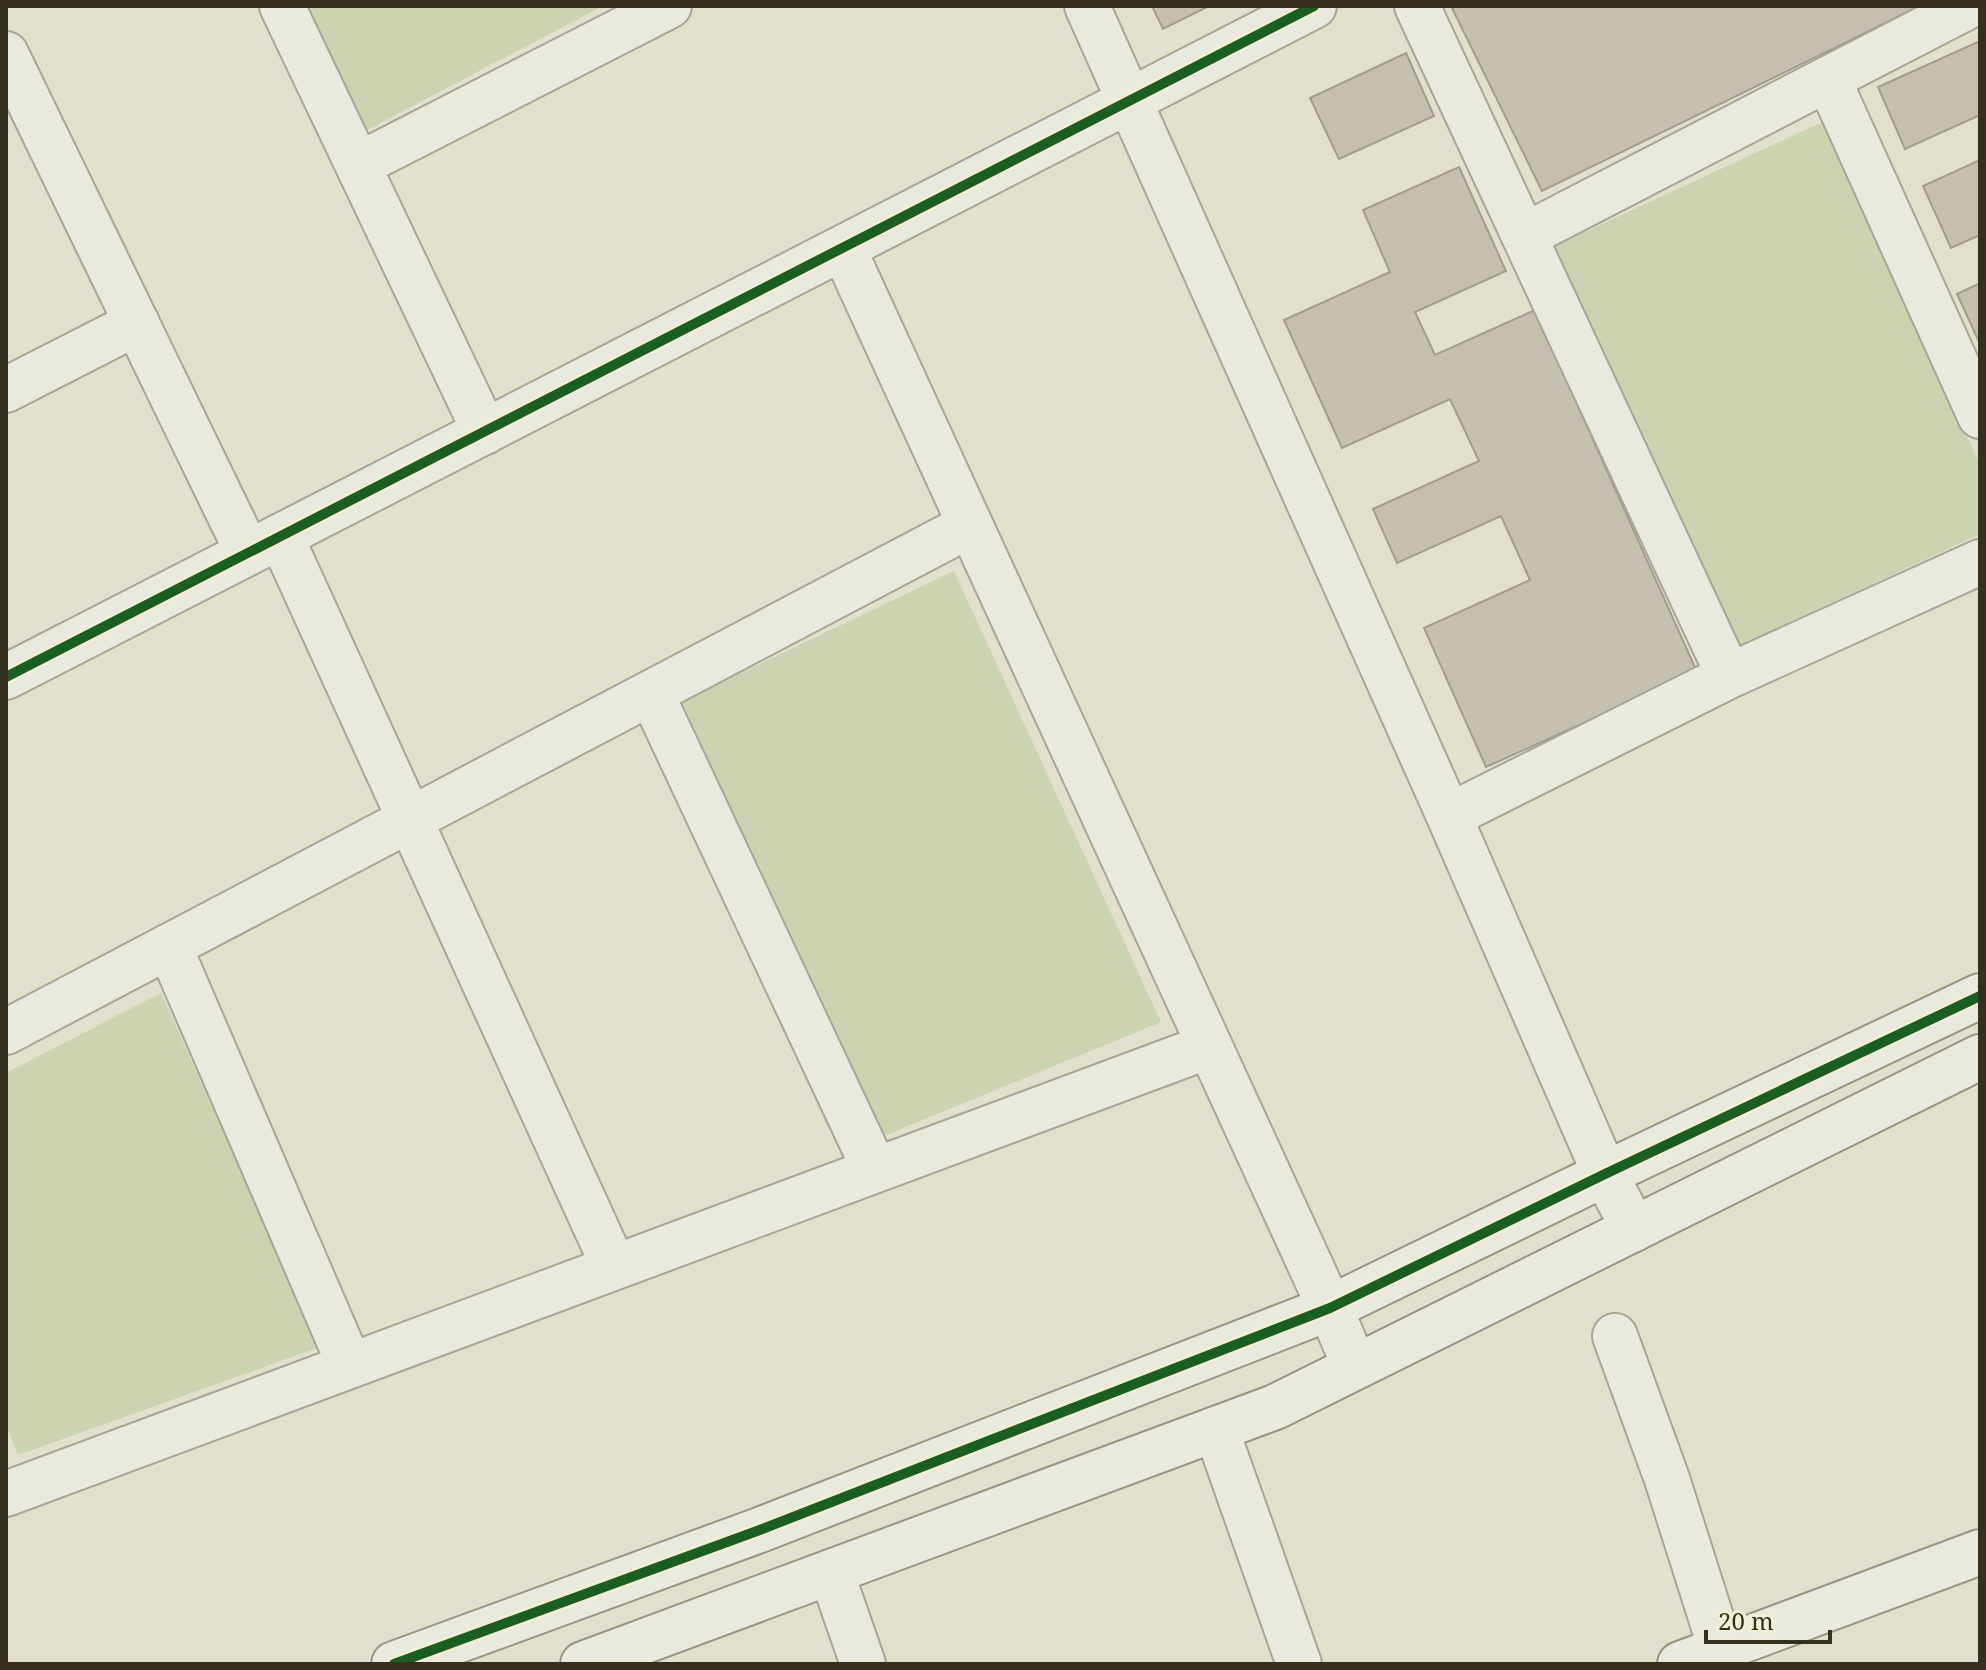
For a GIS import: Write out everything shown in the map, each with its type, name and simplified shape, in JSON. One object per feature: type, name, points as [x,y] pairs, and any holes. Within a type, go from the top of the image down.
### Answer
[{"type":"street","points":[[282,6],[485,432]]},
{"type":"street","points":[[358,165],[669,6]]},
{"type":"street","points":[[1087,6],[1449,816],[1605,1174],[1634,1229]]},
{"type":"street","points":[[6,677],[1314,6]]},
{"type":"street","points":[[1417,6],[1729,676]]},
{"type":"street","points":[[1524,236],[1969,6]]},
{"type":"street","points":[[6,54],[137,323],[264,545],[409,820],[614,1267]]},
{"type":"street","points":[[1828,79],[1980,416]]},
{"type":"street","points":[[843,248],[1355,1367]]},
{"type":"street","points":[[6,390],[137,323]]},
{"type":"street","points":[[6,1032],[970,525]]},
{"type":"street","points":[[1449,816],[1729,676],[1980,562]]},
{"type":"street","points":[[651,693],[875,1170]]},
{"type":"street","points":[[169,946],[350,1366]]},
{"type":"street","points":[[394,1664],[771,1526],[1330,1308],[1980,996]]},
{"type":"street","points":[[6,1494],[1209,1046]]},
{"type":"street","points":[[583,1664],[1275,1407],[1980,1057]]},
{"type":"street","points":[[1615,1336],[1667,1479],[1721,1649]]},
{"type":"street","points":[[1216,1429],[1299,1664]]},
{"type":"street","points":[[1680,1664],[1980,1552]]},
{"type":"street","points":[[831,1572],[863,1664]]},
{"type":"green space","points":[[303,6],[603,6],[365,131]]},
{"type":"green space","points":[[1822,122],[1980,464],[1980,534],[1739,646],[1555,246]]},
{"type":"green space","points":[[954,571],[1161,1022],[879,1138],[682,701]]},
{"type":"green space","points":[[161,993],[320,1347],[18,1455],[6,1425],[6,1073]]},
{"type":"building","points":[[1152,6],[1209,6],[1163,29]]},
{"type":"building","points":[[1451,6],[1915,6],[1916,8],[1542,191]]},
{"type":"building","points":[[1980,41],[1980,115],[1905,149],[1878,87]]},
{"type":"building","points":[[1406,53],[1434,116],[1339,159],[1310,98]]},
{"type":"building","points":[[1980,160],[1980,235],[1951,248],[1923,186]]},
{"type":"building","points":[[1459,167],[1506,271],[1415,312],[1435,355],[1535,310],[1697,672],[1486,767],[1424,628],[1530,580],[1501,516],[1397,563],[1373,509],[1479,461],[1450,399],[1342,448],[1284,320],[1390,272],[1363,210]]},
{"type":"building","points":[[1980,283],[1980,344],[1957,294]]},
{"type":"cycle path","points":[[6,677],[1314,6]]},
{"type":"cycle path","points":[[394,1664],[757,1531],[1330,1308],[1980,996]]}]
